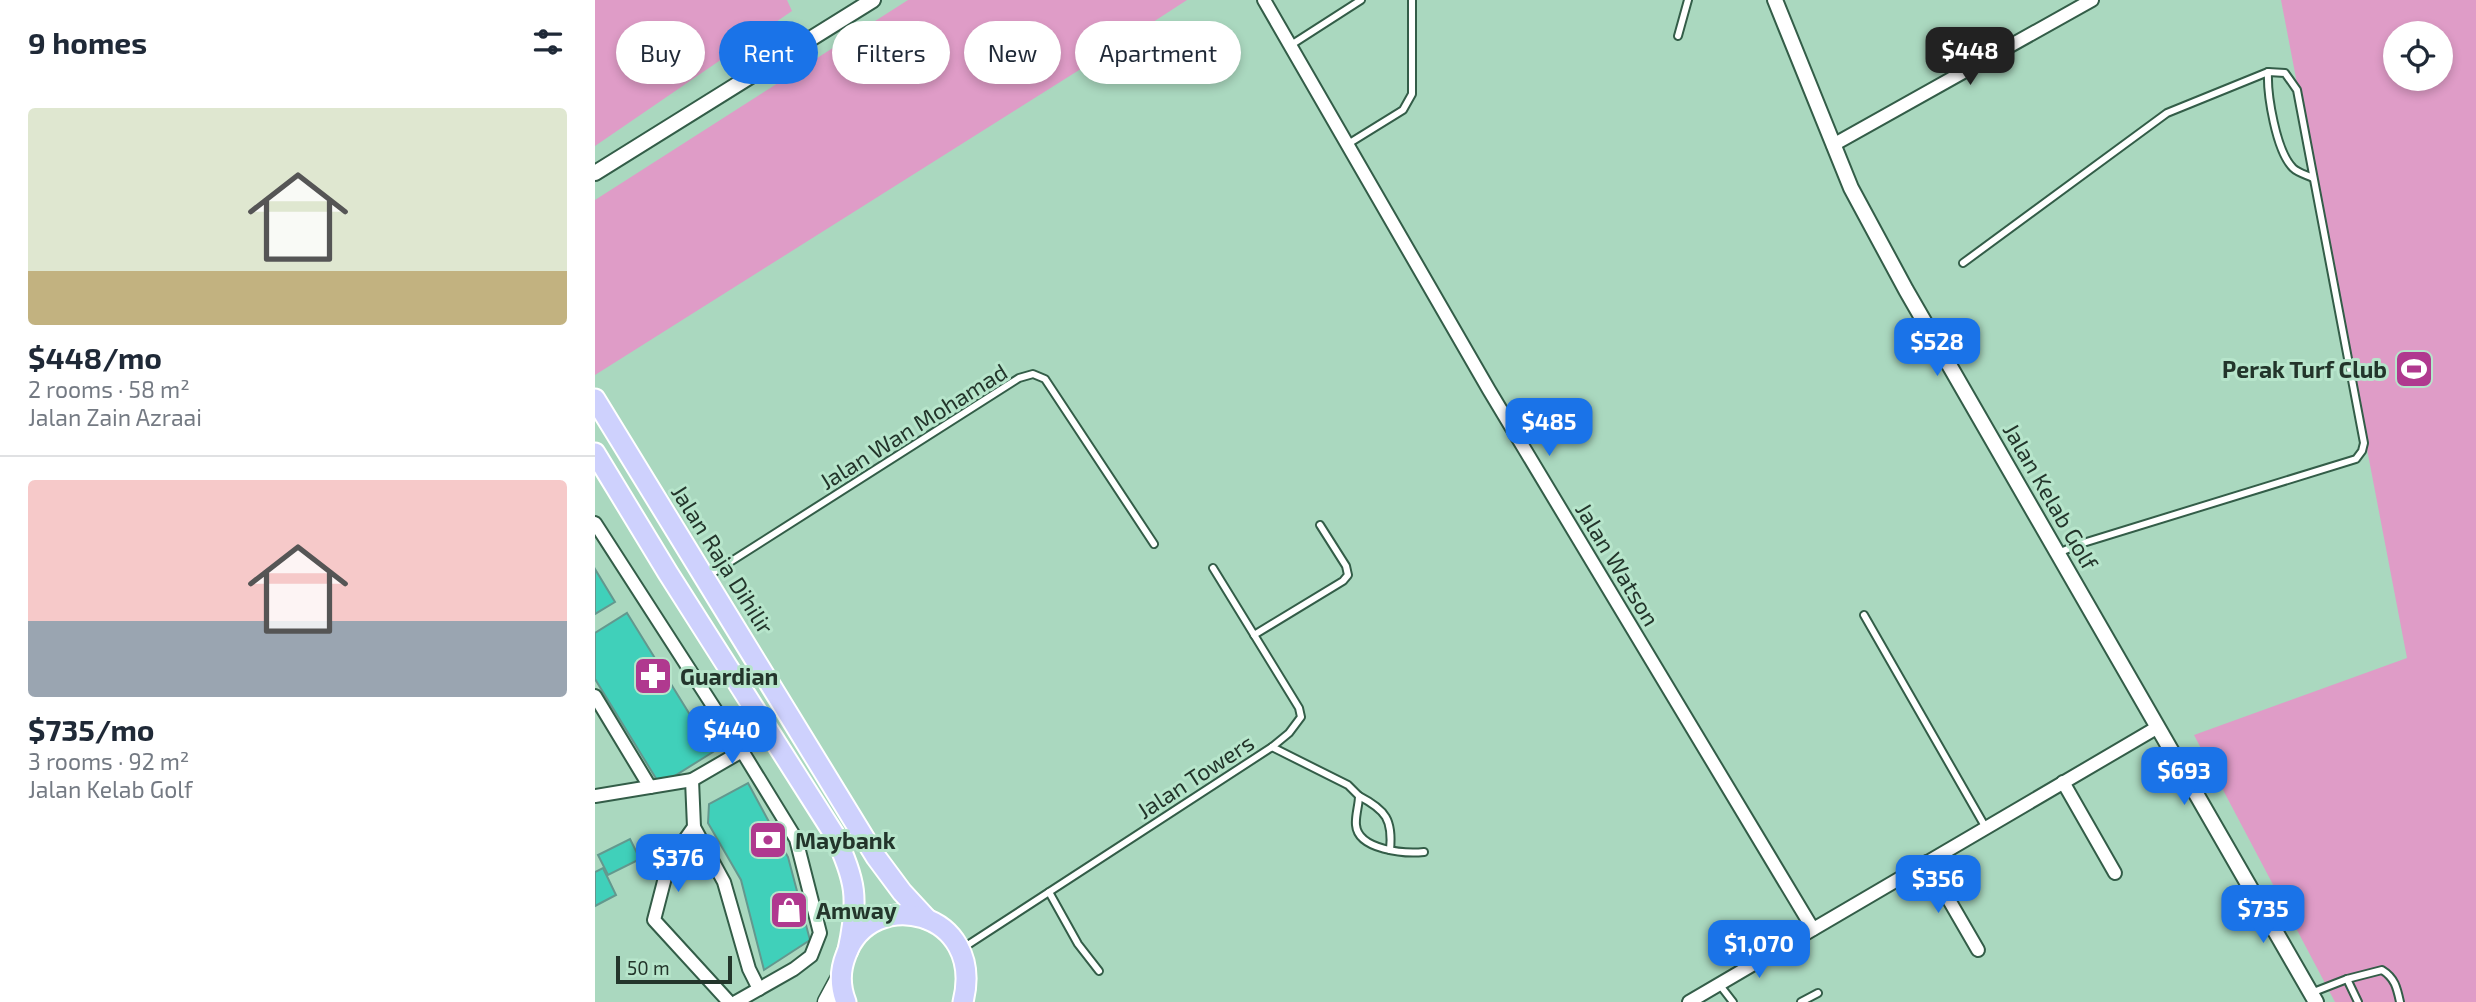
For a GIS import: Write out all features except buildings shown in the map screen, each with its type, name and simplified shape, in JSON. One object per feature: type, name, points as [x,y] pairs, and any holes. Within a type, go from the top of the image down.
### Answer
[{"type":"main road","name":"Jalan Raja Dihilir","points":[[595,399],[876,857],[902,892],[927,919],[941,926],[961,949]]},
{"type":"main road","points":[[595,453],[834,834],[849,865],[855,890],[854,921],[841,976],[827,1002]]},
{"type":"main road","points":[[848,950],[858,934],[873,923],[890,916],[909,915],[927,919]]},
{"type":"main road","points":[[961,949],[967,966],[968,996]]},
{"type":"main road","points":[[841,976],[846,1002]]},
{"type":"street","points":[[595,173],[873,0]]},
{"type":"street","name":"Jalan Watson","points":[[1264,0],[1489,390],[1812,929]]},
{"type":"street","name":"Jalan Kelab Golf","points":[[1775,0],[1851,188],[1906,290],[2314,998]]},
{"type":"street","points":[[1833,145],[2092,0]]},
{"type":"street","points":[[595,523],[796,839],[820,933],[811,956],[794,969],[736,1002]]},
{"type":"street","points":[[595,696],[650,787]]},
{"type":"street","points":[[595,796],[692,780],[742,751],[765,726]]},
{"type":"street","points":[[1689,1002],[2158,727]]},
{"type":"street","points":[[692,780],[694,827],[725,882],[749,970],[759,989]]},
{"type":"street","points":[[2063,782],[2115,873]]},
{"type":"street","points":[[694,827],[669,862],[654,919],[729,1002]]},
{"type":"street","points":[[1927,862],[1978,950]]},
{"type":"lane","points":[[1291,45],[1361,0]]},
{"type":"lane","points":[[1349,144],[1403,110],[1412,94],[1412,0]]},
{"type":"lane","points":[[1678,36],[1688,0]]},
{"type":"lane","points":[[2268,72],[2267,90],[2284,156],[2295,170],[2313,178]]},
{"type":"lane","points":[[1963,263],[2167,113],[2268,72],[2285,72],[2297,90],[2364,443],[2362,451],[2356,459],[2058,553]]},
{"type":"lane","name":"Jalan Wan Mohamad","points":[[706,577],[1019,378],[1033,374],[1045,379],[1154,544]]},
{"type":"lane","points":[[1254,635],[1343,581],[1348,575],[1346,566],[1320,525]]},
{"type":"lane","points":[[1213,568],[1299,708],[1301,717],[1289,733],[1272,747]]},
{"type":"lane","points":[[1864,615],[1986,828]]},
{"type":"lane","name":"Jalan Towers","points":[[961,949],[1272,747],[1348,785],[1385,815],[1391,824],[1391,850]]},
{"type":"lane","points":[[1359,796],[1356,825],[1359,835],[1371,844],[1391,850],[1411,854],[1424,852]]},
{"type":"lane","points":[[1049,892],[1078,944],[1099,971]]},
{"type":"lane","points":[[2314,998],[2347,979],[2382,970],[2391,975],[2400,1002]]},
{"type":"lane","points":[[2347,979],[2358,1002]]},
{"type":"lane","points":[[1719,984],[1733,1002]]},
{"type":"lane","points":[[1801,1002],[1818,993]]},
{"type":"shaded area","points":[[595,0],[787,0],[792,11],[777,21],[719,21],[719,61],[705,71],[705,21],[616,21],[616,84],[685,84],[595,146]]},
{"type":"shaded area","points":[[908,0],[1187,0],[1155,21],[1075,21],[1075,73],[1061,81],[1061,21],[964,21],[964,84],[1057,84],[595,375],[595,200],[777,84],[818,84],[818,58],[832,49],[832,84],[950,84],[950,21],[875,21]]},
{"type":"shaded area","name":"Perak Turf Club","points":[[2281,0],[2476,0],[2476,1002],[2335,1002],[2194,735],[2407,658]]},
{"type":"place","name":"Perak Turf Club","points":[[2414,369]]},
{"type":"place","name":"Guardian","points":[[653,676]]},
{"type":"place","name":"Maybank","points":[[768,840]]},
{"type":"place","name":"Amway","points":[[789,910]]}]
